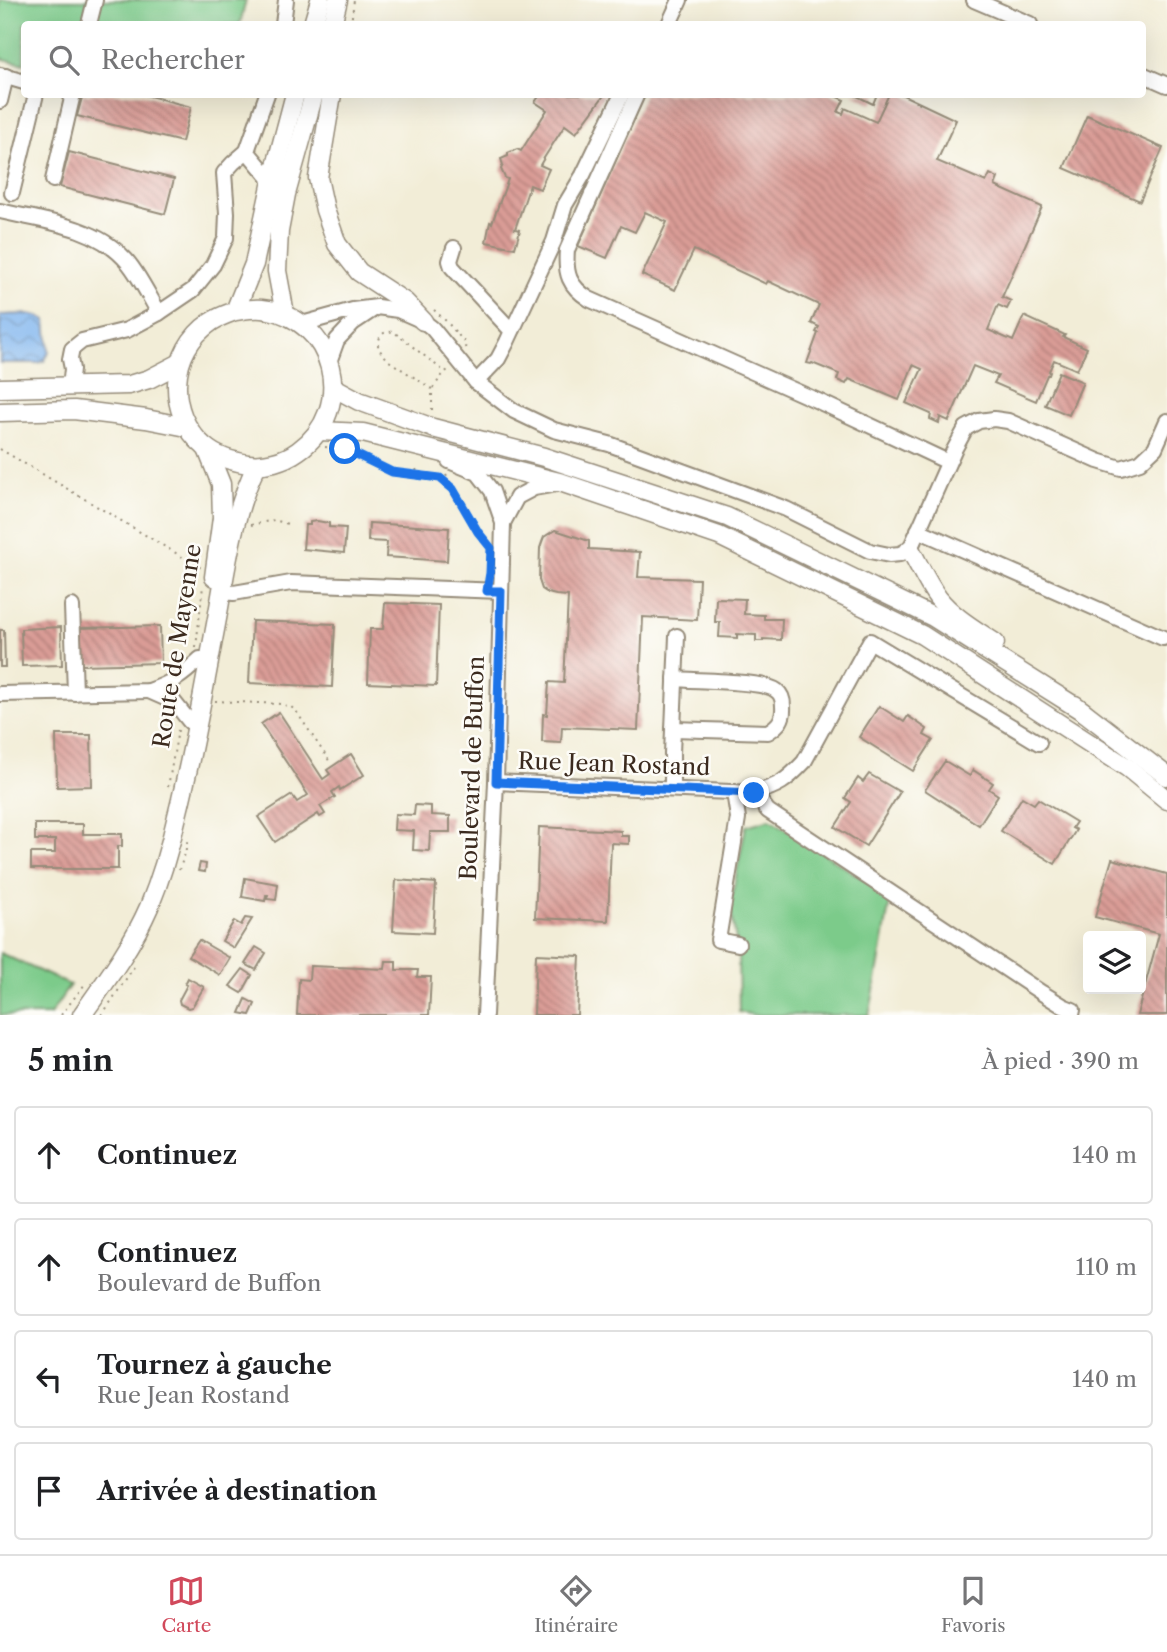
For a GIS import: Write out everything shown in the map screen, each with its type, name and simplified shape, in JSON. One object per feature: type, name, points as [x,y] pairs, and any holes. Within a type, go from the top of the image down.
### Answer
[{"type":"main road","points":[[314,21],[320,0]]},
{"type":"main road","points":[[333,21],[338,0]]},
{"type":"main road","points":[[345,21],[348,0]]},
{"type":"main road","points":[[235,311],[254,264],[294,98]]},
{"type":"main road","points":[[285,314],[277,271],[279,231],[286,194],[313,98]]},
{"type":"main road","points":[[331,98],[318,178],[325,210],[337,244],[359,272],[424,312]]},
{"type":"main road","points":[[323,437],[333,387],[329,362],[319,341],[302,324],[285,314],[260,308],[235,311],[211,321],[192,340],[180,363],[176,385],[179,407],[187,427],[196,439],[207,449],[230,461],[257,465],[275,462],[323,437],[363,433],[563,483],[719,536],[922,635],[1128,768],[1167,800]]},
{"type":"main road","points":[[0,388],[129,385],[149,379],[180,363]]},
{"type":"main road","points":[[333,387],[359,401],[433,428],[544,457],[727,517],[933,617],[1084,712]]},
{"type":"main road","points":[[0,412],[74,410],[187,427]]},
{"type":"main road","name":"Route de Mayenne","points":[[168,853],[185,723],[222,518],[221,484],[207,449]]},
{"type":"main road","name":"Route de Mayenne","points":[[82,1015],[117,967],[149,908],[168,853],[191,761],[234,531],[247,485],[257,465]]},
{"type":"main road","points":[[910,548],[939,599],[961,619],[1024,664],[1167,776]]},
{"type":"street","points":[[90,21],[95,0]]},
{"type":"street","points":[[283,21],[286,0]]},
{"type":"street","points":[[670,21],[680,0]]},
{"type":"street","points":[[974,0],[1023,21]]},
{"type":"street","points":[[0,101],[3,75],[21,81]]},
{"type":"street","points":[[1146,75],[1167,85]]},
{"type":"street","points":[[12,193],[35,98]]},
{"type":"street","points":[[53,180],[72,98]]},
{"type":"street","points":[[71,387],[72,349],[82,341],[127,330],[159,313],[193,290],[213,265],[226,238],[224,173],[247,151],[266,98]]},
{"type":"street","points":[[477,382],[498,359],[554,241],[565,205],[593,156],[620,98]]},
{"type":"street","points":[[635,98],[567,250],[568,275],[573,285],[589,299],[948,462]]},
{"type":"street","points":[[247,151],[272,181]]},
{"type":"street","points":[[0,211],[76,229],[103,240],[126,259],[159,313]]},
{"type":"street","points":[[454,248],[450,261],[452,267],[508,327],[513,329]]},
{"type":"street","points":[[329,362],[337,340],[353,323],[377,307]]},
{"type":"street","points":[[302,324],[353,310],[377,307],[424,312],[459,363],[477,382],[514,411],[554,430],[609,444],[786,509],[870,551],[889,555],[900,554],[910,548],[966,428],[979,421],[1008,421],[1098,461],[1121,468],[1140,463],[1155,448],[1167,421]]},
{"type":"street","points":[[406,443],[478,473],[492,491],[503,523]]},
{"type":"street","points":[[503,523],[517,497],[534,488],[563,483]]},
{"type":"street","name":"Boulevard de Buffon","points":[[485,1015],[496,782],[503,523]]},
{"type":"street","points":[[918,530],[1163,638]]},
{"type":"street","points":[[222,592],[234,593],[291,583],[501,591]]},
{"type":"street","points":[[72,606],[75,693]]},
{"type":"street","points":[[672,789],[677,636]]},
{"type":"street","name":"Rue Jean Rostand","points":[[496,782],[754,793],[775,787],[790,777],[804,762],[870,641],[1040,743]]},
{"type":"street","points":[[0,694],[149,691],[181,677],[198,653]]},
{"type":"street","points":[[673,729],[768,732],[779,725],[784,714],[782,698],[777,690],[760,685],[675,680]]},
{"type":"street","points":[[149,691],[174,702],[185,723]]},
{"type":"street","points":[[734,792],[738,818],[718,940],[738,944]]},
{"type":"street","points":[[754,793],[768,811],[1031,986],[1073,1010],[1072,1015]]},
{"type":"path","points":[[351,21],[354,0]]},
{"type":"path","points":[[424,312],[447,321],[466,344],[465,348]]},
{"type":"path","points":[[432,410],[432,389],[389,361],[379,348],[379,338],[388,331],[394,332],[445,372]]},
{"type":"path","points":[[432,389],[450,369]]},
{"type":"path","points":[[323,437],[317,447],[345,449],[392,472],[440,478],[453,489]]},
{"type":"path","points":[[0,450],[205,571]]},
{"type":"path","points":[[413,474],[419,467]]},
{"type":"path","points":[[445,473],[478,532],[491,548]]},
{"type":"path","points":[[250,526],[274,520],[288,524]]},
{"type":"path","points":[[198,653],[204,578]]},
{"type":"path","points":[[211,701],[281,704],[291,707],[330,762]]},
{"type":"path","points":[[168,785],[185,723]]},
{"type":"path","points":[[61,1015],[89,980]]},
{"type":"green space","points":[[0,0],[246,0],[241,21],[21,21],[21,63],[0,58]]},
{"type":"green space","points":[[770,819],[891,897],[869,1015],[755,1015],[739,1012],[738,952],[730,906],[746,826]]},
{"type":"green space","points":[[0,953],[70,985],[50,1015],[0,1015]]},
{"type":"water","points":[[30,314],[46,320],[49,352],[44,361],[0,363],[0,315]]},
{"type":"building","points":[[82,98],[157,98],[191,107],[182,142],[77,116]]},
{"type":"building","points":[[538,98],[602,98],[576,133],[565,125],[544,158],[540,165],[549,169],[540,189],[530,185],[515,229],[520,230],[515,248],[486,242],[490,222],[492,223],[508,179],[501,169],[501,159],[517,149],[521,151],[547,110],[535,102]]},
{"type":"building","points":[[643,98],[840,98],[844,100],[838,112],[843,114],[845,108],[876,122],[887,98],[909,98],[956,120],[937,161],[986,182],[990,174],[998,178],[995,186],[1042,207],[1002,297],[1011,301],[1007,309],[998,305],[988,330],[1013,341],[1024,316],[1087,348],[1077,370],[1054,360],[1036,401],[994,383],[998,376],[973,366],[949,421],[940,417],[939,423],[930,419],[931,414],[906,403],[922,369],[913,365],[899,400],[849,379],[846,384],[837,380],[839,374],[807,363],[818,333],[816,332],[819,327],[811,323],[819,305],[768,281],[766,284],[694,250],[675,290],[642,275],[667,222],[645,212],[635,232],[621,226],[607,258],[578,246]]},
{"type":"building","points":[[861,98],[875,98],[873,104]]},
{"type":"building","points":[[1087,115],[1163,148],[1140,201],[1064,168]]},
{"type":"building","points":[[69,152],[174,179],[165,214],[60,187]]},
{"type":"building","points":[[1059,372],[1083,382],[1069,415],[1045,405]]},
{"type":"building","points":[[317,521],[329,523],[329,527],[346,528],[344,553],[303,549],[305,525]]},
{"type":"building","points":[[369,523],[449,528],[447,561],[386,557],[387,542],[368,541]]},
{"type":"building","points":[[555,530],[589,541],[589,549],[640,552],[638,577],[699,579],[697,620],[643,617],[638,730],[562,727],[561,743],[542,742],[543,714],[547,715],[549,682],[564,683],[568,596],[548,593],[542,589],[539,580],[540,548],[544,537]]},
{"type":"building","points":[[716,598],[745,599],[744,614],[764,615],[764,619],[782,619],[781,640],[756,641],[756,635],[737,634],[737,638],[719,637],[720,622],[715,622]]},
{"type":"building","points":[[385,603],[439,605],[436,686],[368,683],[370,629],[383,629]]},
{"type":"building","points":[[252,621],[335,624],[332,687],[249,683]]},
{"type":"building","points":[[160,626],[161,663],[80,665],[79,628]]},
{"type":"building","points":[[61,627],[62,665],[22,666],[21,629]]},
{"type":"building","points":[[0,630],[4,630],[5,667],[0,667]]},
{"type":"building","points":[[879,706],[904,722],[908,716],[927,729],[924,735],[933,740],[913,771],[859,737]]},
{"type":"building","points":[[279,712],[323,779],[330,774],[327,770],[351,754],[364,775],[332,792],[335,797],[320,806],[325,814],[320,817],[318,814],[275,842],[258,817],[292,795],[297,802],[308,795],[261,724]]},
{"type":"building","points":[[56,735],[91,735],[92,786],[57,787]]},
{"type":"building","points":[[945,761],[970,776],[973,770],[993,783],[989,789],[998,795],[979,825],[925,790]]},
{"type":"building","points":[[869,774],[900,792],[866,846],[835,827],[851,802],[845,798],[858,778],[863,782]]},
{"type":"building","points":[[1022,797],[1034,804],[1038,799],[1076,822],[1072,828],[1076,830],[1055,864],[1001,831]]},
{"type":"building","points":[[415,805],[431,806],[431,815],[450,816],[450,832],[430,832],[429,851],[413,850],[414,831],[394,830],[395,814],[414,815]]},
{"type":"building","points":[[35,824],[83,824],[83,834],[122,834],[122,846],[118,846],[118,869],[31,869],[31,853],[55,853],[55,840],[35,840]]},
{"type":"building","points":[[539,827],[621,831],[621,836],[629,836],[629,844],[611,843],[608,921],[535,918]]},
{"type":"building","points":[[1112,859],[1167,874],[1167,1015],[1137,1015],[1143,994],[1146,994],[1146,982],[1159,934],[1095,917]]},
{"type":"building","points":[[200,863],[206,864],[205,872],[198,871]]},
{"type":"building","points":[[245,878],[278,884],[276,900],[267,899],[268,895],[265,901],[242,897]]},
{"type":"building","points":[[396,880],[436,883],[433,933],[393,931]]},
{"type":"building","points":[[245,918],[252,919],[234,948],[222,941],[234,921],[241,925]]},
{"type":"building","points":[[199,940],[230,958],[220,975],[188,956]]},
{"type":"building","points":[[256,947],[266,953],[256,970],[245,964]]},
{"type":"building","points":[[536,954],[580,956],[577,1015],[534,1015]]},
{"type":"building","points":[[386,961],[396,961],[396,970],[418,970],[417,977],[431,977],[429,1015],[297,1015],[299,979],[309,980],[310,966],[385,969]]},
{"type":"building","points":[[243,969],[252,975],[242,993],[230,986]]},
{"type":"building","points":[[188,978],[204,987],[192,1007],[188,1008],[180,1004],[179,1000]]},
{"type":"building","points":[[246,999],[255,1004],[250,1015],[240,1013]]},
{"type":"route","points":[[345,449],[392,472],[440,478],[453,489],[478,532],[491,548],[487,591],[501,591],[496,782],[754,793]]}]
